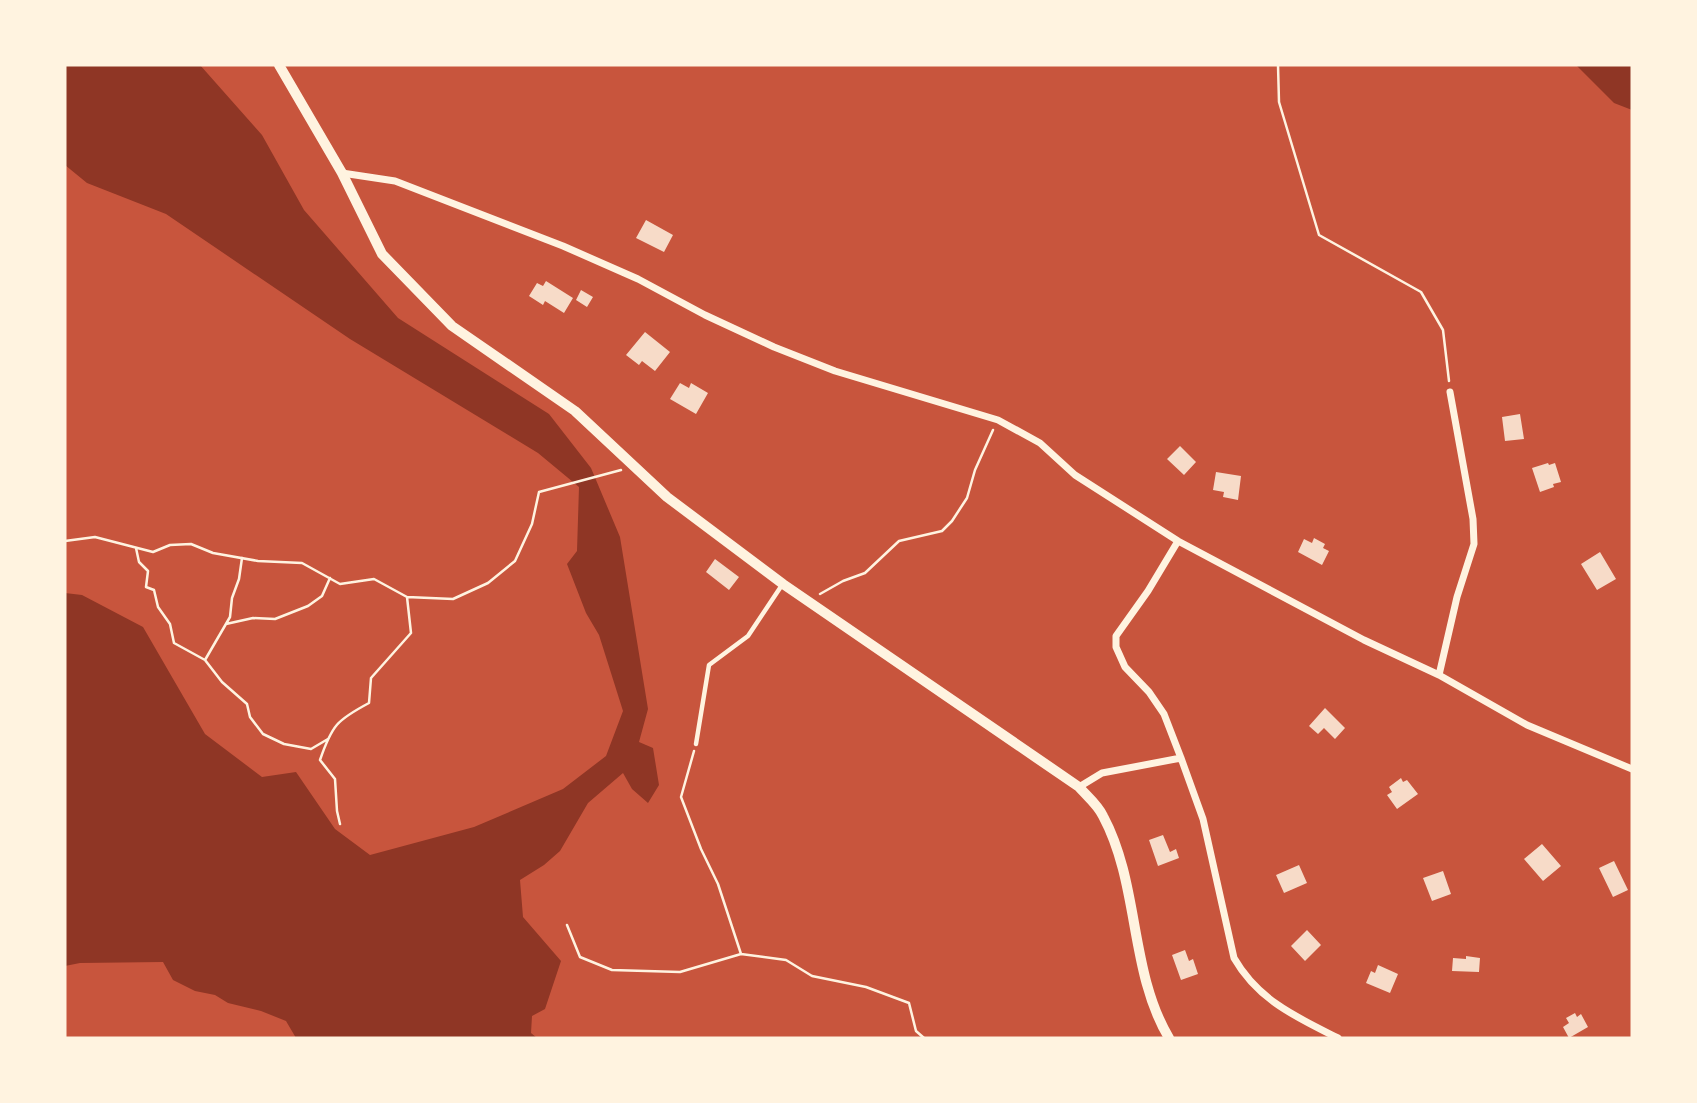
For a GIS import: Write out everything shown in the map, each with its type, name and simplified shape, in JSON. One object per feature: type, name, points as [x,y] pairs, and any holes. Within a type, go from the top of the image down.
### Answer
[{"type":"street","points":[[279,65],[342,173],[382,254],[452,326],[575,411],[667,497],[783,584],[1079,787],[1102,813],[1121,857],[1135,933],[1157,1017],[1169,1038]]},
{"type":"street","points":[[342,173],[395,181],[563,246],[626,273],[705,315],[835,371],[998,420],[1040,443],[1075,475],[1178,541],[1364,640],[1439,675],[1527,725],[1632,769]]},
{"type":"street","points":[[1439,675],[1457,597],[1474,544],[1473,519],[1450,392]]},
{"type":"street","points":[[1178,541],[1116,636],[1116,647],[1125,667],[1149,692],[1164,713],[1203,819],[1234,958],[1245,977],[1268,1000],[1338,1038]]},
{"type":"street","points":[[1079,787],[1102,773],[1181,758]]},
{"type":"lane","points":[[696,744],[709,665],[748,636],[783,584]]},
{"type":"path","points":[[1278,65],[1279,102],[1319,235],[1422,292],[1443,330],[1450,392]]},
{"type":"path","points":[[808,602],[843,581],[865,573],[899,541],[942,531],[967,498],[975,470],[998,420]]},
{"type":"path","points":[[65,541],[95,537],[153,552],[170,545],[191,544],[213,553],[242,558],[302,563],[340,584],[374,579],[407,597],[453,598],[488,583],[515,561],[532,524],[538,492],[627,469]]},
{"type":"path","points":[[136,548],[139,562],[148,571],[146,587],[154,590],[158,607],[170,624],[174,643],[205,660],[222,682],[247,704],[250,717],[263,734],[284,744],[311,748],[327,739]]},
{"type":"path","points":[[205,660],[230,617],[242,558]]},
{"type":"path","points":[[226,624],[253,618],[275,619],[308,606],[322,596],[330,578]]},
{"type":"path","points":[[340,824],[335,779],[320,760],[327,739],[342,718],[369,703],[371,678],[411,633],[407,597]]},
{"type":"path","points":[[696,744],[681,797],[718,884],[741,954]]},
{"type":"path","points":[[567,925],[580,957],[612,970],[680,972],[741,954],[786,960],[812,976],[866,987],[909,1003],[916,1031],[924,1038]]},
{"type":"shaded area","points":[[65,65],[200,65],[262,135],[304,210],[398,318],[549,414],[591,468],[620,537],[648,709],[639,742],[653,748],[659,785],[648,803],[632,789],[623,773],[588,803],[560,851],[520,880],[523,917],[561,961],[545,1009],[532,1016],[531,1033],[537,1038],[296,1038],[286,1021],[261,1011],[228,1003],[215,995],[195,991],[173,980],[163,962],[80,963],[65,966],[65,593],[82,595],[143,627],[205,734],[262,777],[296,772],[335,829],[370,855],[474,827],[563,789],[606,756],[623,711],[599,635],[586,613],[567,564],[577,551],[579,487],[538,453],[350,339],[166,214],[87,183],[65,165]]},
{"type":"shaded area","points":[[1576,65],[1632,65],[1632,110],[1614,103]]},
{"type":"building","points":[[646,220],[673,235],[664,252],[636,238]]},
{"type":"building","points":[[546,281],[573,298],[564,313],[545,301],[543,305],[529,296],[537,283],[543,286]]},
{"type":"building","points":[[581,290],[593,297],[587,307],[576,300]]},
{"type":"building","points":[[645,332],[670,352],[655,371],[642,361],[639,365],[626,355]]},
{"type":"building","points":[[680,383],[689,388],[691,383],[708,393],[696,414],[670,399]]},
{"type":"building","points":[[1520,414],[1524,439],[1505,441],[1502,417]]},
{"type":"building","points":[[1180,446],[1196,462],[1184,475],[1167,459]]},
{"type":"building","points":[[1555,463],[1561,482],[1540,492],[1532,468]]},
{"type":"building","points":[[1216,472],[1241,476],[1238,500],[1223,497],[1224,492],[1213,490]]},
{"type":"building","points":[[1314,538],[1325,544],[1323,548],[1329,551],[1322,565],[1298,552],[1304,539],[1312,543]]},
{"type":"building","points":[[1600,552],[1616,579],[1597,590],[1581,564]]},
{"type":"building","points":[[715,559],[739,577],[729,590],[706,572]]},
{"type":"building","points":[[1325,708],[1345,728],[1335,739],[1324,728],[1318,734],[1309,726]]},
{"type":"building","points":[[1401,778],[1403,782],[1407,780],[1418,794],[1397,809],[1387,795],[1392,792],[1389,787]]},
{"type":"building","points":[[1163,835],[1170,852],[1176,849],[1179,858],[1158,866],[1149,840]]},
{"type":"building","points":[[1542,844],[1561,866],[1543,881],[1524,859]]},
{"type":"building","points":[[1614,861],[1628,890],[1613,897],[1599,868]]},
{"type":"building","points":[[1299,865],[1307,883],[1284,893],[1276,875]]},
{"type":"building","points":[[1443,871],[1451,894],[1432,901],[1423,878]]},
{"type":"building","points":[[1307,930],[1321,945],[1305,961],[1291,946]]},
{"type":"building","points":[[1185,950],[1189,961],[1193,959],[1198,974],[1181,980],[1172,955]]},
{"type":"building","points":[[1466,956],[1480,958],[1479,972],[1452,971],[1453,958],[1466,959]]},
{"type":"building","points":[[1378,965],[1398,974],[1390,993],[1366,983],[1371,971],[1375,973]]},
{"type":"building","points":[[1575,1013],[1577,1017],[1581,1014],[1588,1027],[1569,1038],[1563,1027],[1569,1023],[1566,1018]]}]
